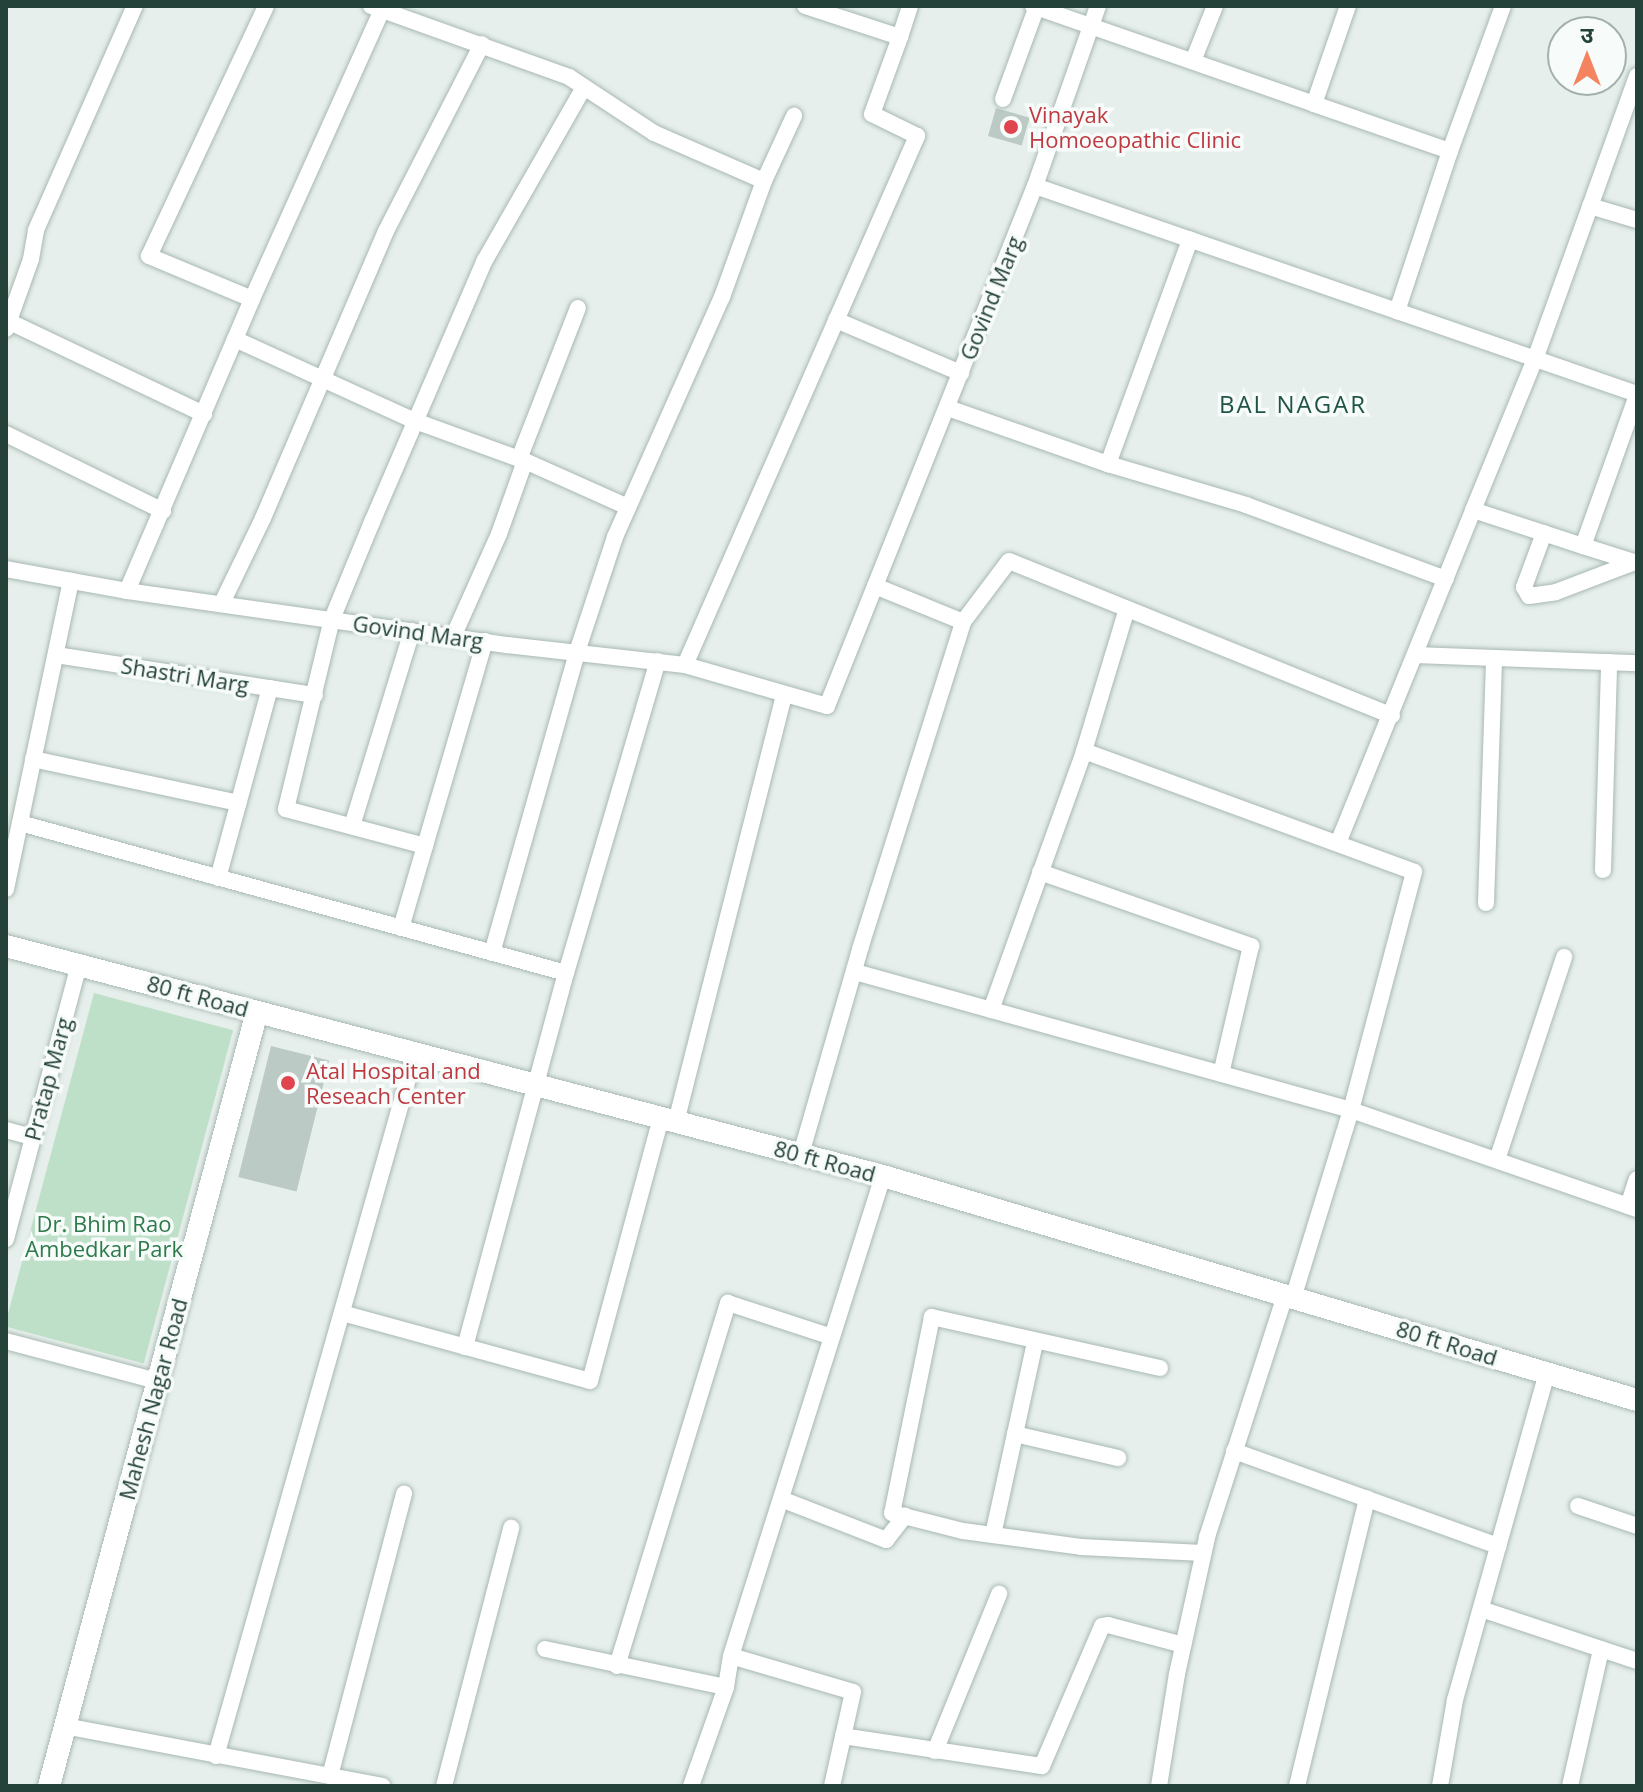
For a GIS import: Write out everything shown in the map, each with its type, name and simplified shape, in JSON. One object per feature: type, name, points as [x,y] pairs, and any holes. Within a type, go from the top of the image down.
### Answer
[{"type":"street","points":[[135,6],[36,230],[31,259],[8,326],[204,414]]},
{"type":"street","points":[[252,299],[149,256],[266,6]]},
{"type":"street","points":[[805,6],[900,37]]},
{"type":"street","points":[[685,665],[917,136],[872,114],[910,6]]},
{"type":"street","points":[[1003,99],[1036,6],[1450,151]]},
{"type":"street","name":"Govind Marg","points":[[6,569],[127,591],[453,637],[685,665],[827,706],[1035,186],[1098,6]]},
{"type":"street","points":[[1193,61],[1215,6]]},
{"type":"street","points":[[1314,104],[1348,6]]},
{"type":"street","points":[[1397,311],[1450,151],[1503,6]]},
{"type":"street","points":[[127,591],[377,8],[569,77],[654,133],[764,181]]},
{"type":"street","points":[[222,603],[386,231],[482,44]]},
{"type":"street","points":[[1338,843],[1535,359],[1637,76]]},
{"type":"street","points":[[425,846],[286,809],[332,619],[485,260],[583,89]]},
{"type":"street","points":[[492,953],[577,652],[628,507],[722,297],[764,181],[794,116]]},
{"type":"street","points":[[1035,186],[1637,394],[1583,546]]},
{"type":"street","points":[[1590,206],[1637,220]]},
{"type":"street","points":[[1108,464],[1190,240]]},
{"type":"street","points":[[453,637],[499,534],[522,460],[578,308]]},
{"type":"street","points":[[836,320],[961,373]]},
{"type":"street","points":[[235,339],[415,421],[522,460],[628,507]]},
{"type":"street","points":[[948,408],[1108,464],[1246,505],[1446,579]]},
{"type":"street","points":[[6,434],[163,511]]},
{"type":"street","points":[[1473,510],[1636,562]]},
{"type":"street","points":[[1544,533],[1524,587],[1529,596],[1556,592],[1636,562]]},
{"type":"street","points":[[801,1154],[963,622],[1009,561],[1392,716]]},
{"type":"street","points":[[6,889],[71,581]]},
{"type":"street","points":[[875,586],[963,622]]},
{"type":"street","points":[[991,1010],[1084,751],[1127,609]]},
{"type":"street","points":[[352,826],[412,631]]},
{"type":"street","points":[[401,928],[485,641]]},
{"type":"street","name":"Shastri Marg","points":[[56,655],[315,695]]},
{"type":"street","points":[[1416,655],[1637,663]]},
{"type":"street","points":[[1486,903],[1494,660]]},
{"type":"street","points":[[465,1347],[566,973],[658,661]]},
{"type":"street","points":[[1603,870],[1609,662]]},
{"type":"street","points":[[218,878],[270,688]]},
{"type":"street","points":[[342,1313],[590,1381],[669,1120],[784,694]]},
{"type":"street","points":[[1084,751],[1414,872],[1351,1110],[1234,1451],[1203,1553],[1183,1645],[1159,1786]]},
{"type":"street","points":[[33,759],[238,803]]},
{"type":"street","points":[[20,823],[566,973]]},
{"type":"street","points":[[1040,872],[1251,946],[1221,1074]]},
{"type":"street","name":"80 ft Road","points":[[6,946],[883,1176],[1637,1400]]},
{"type":"street","points":[[1497,1160],[1564,957]]},
{"type":"street","name":"Pratap Marg","points":[[6,1239],[79,965]]},
{"type":"street","points":[[855,972],[1351,1110],[1633,1208],[1637,1179]]},
{"type":"street","name":"Mahesh Nagar Road","points":[[49,1786],[257,1012]]},
{"type":"street","points":[[216,1756],[415,1054]]},
{"type":"street","points":[[6,1130],[32,1137]]},
{"type":"street","points":[[691,1786],[726,1687],[731,1656],[883,1176]]},
{"type":"street","points":[[617,1666],[728,1303],[832,1337]]},
{"type":"street","points":[[1160,1368],[932,1317],[892,1513],[993,1535],[1081,1547],[1203,1553]]},
{"type":"street","points":[[6,1341],[157,1381]]},
{"type":"street","points":[[993,1535],[1035,1342]]},
{"type":"street","points":[[1440,1786],[1455,1700],[1547,1373]]},
{"type":"street","points":[[1015,1434],[1118,1458]]},
{"type":"street","points":[[1234,1451],[1498,1546]]},
{"type":"street","points":[[330,1776],[404,1494]]},
{"type":"street","points":[[1297,1786],[1367,1498]]},
{"type":"street","points":[[781,1499],[886,1540],[905,1516]]},
{"type":"street","points":[[1578,1506],[1637,1526]]},
{"type":"street","points":[[444,1786],[511,1528]]},
{"type":"street","points":[[935,1751],[999,1594]]},
{"type":"street","points":[[1481,1609],[1637,1661]]},
{"type":"street","points":[[843,1736],[1042,1766],[1102,1626],[1183,1645]]},
{"type":"street","points":[[545,1649],[726,1687]]},
{"type":"street","points":[[1570,1786],[1601,1649]]},
{"type":"street","points":[[731,1656],[853,1692],[832,1786]]},
{"type":"street","points":[[65,1726],[382,1786]]},
{"type":"green space","name":"Dr. Bhim Rao Ambedkar Park","points":[[94,993],[233,1030],[144,1364],[6,1327]]},
{"type":"building","points":[[996,108],[1030,118],[1022,146],[988,136]]},
{"type":"building","points":[[271,1046],[329,1061],[297,1192],[238,1177]]},
{"type":"place","name":"Vinayak Homoeopathic Clinic","points":[[1011,127]]},
{"type":"place","name":"Atal Hospital and Reseach Center","points":[[288,1083]]},
{"type":"district","name":"BAL NAGAR","points":[[1293,404]]}]
